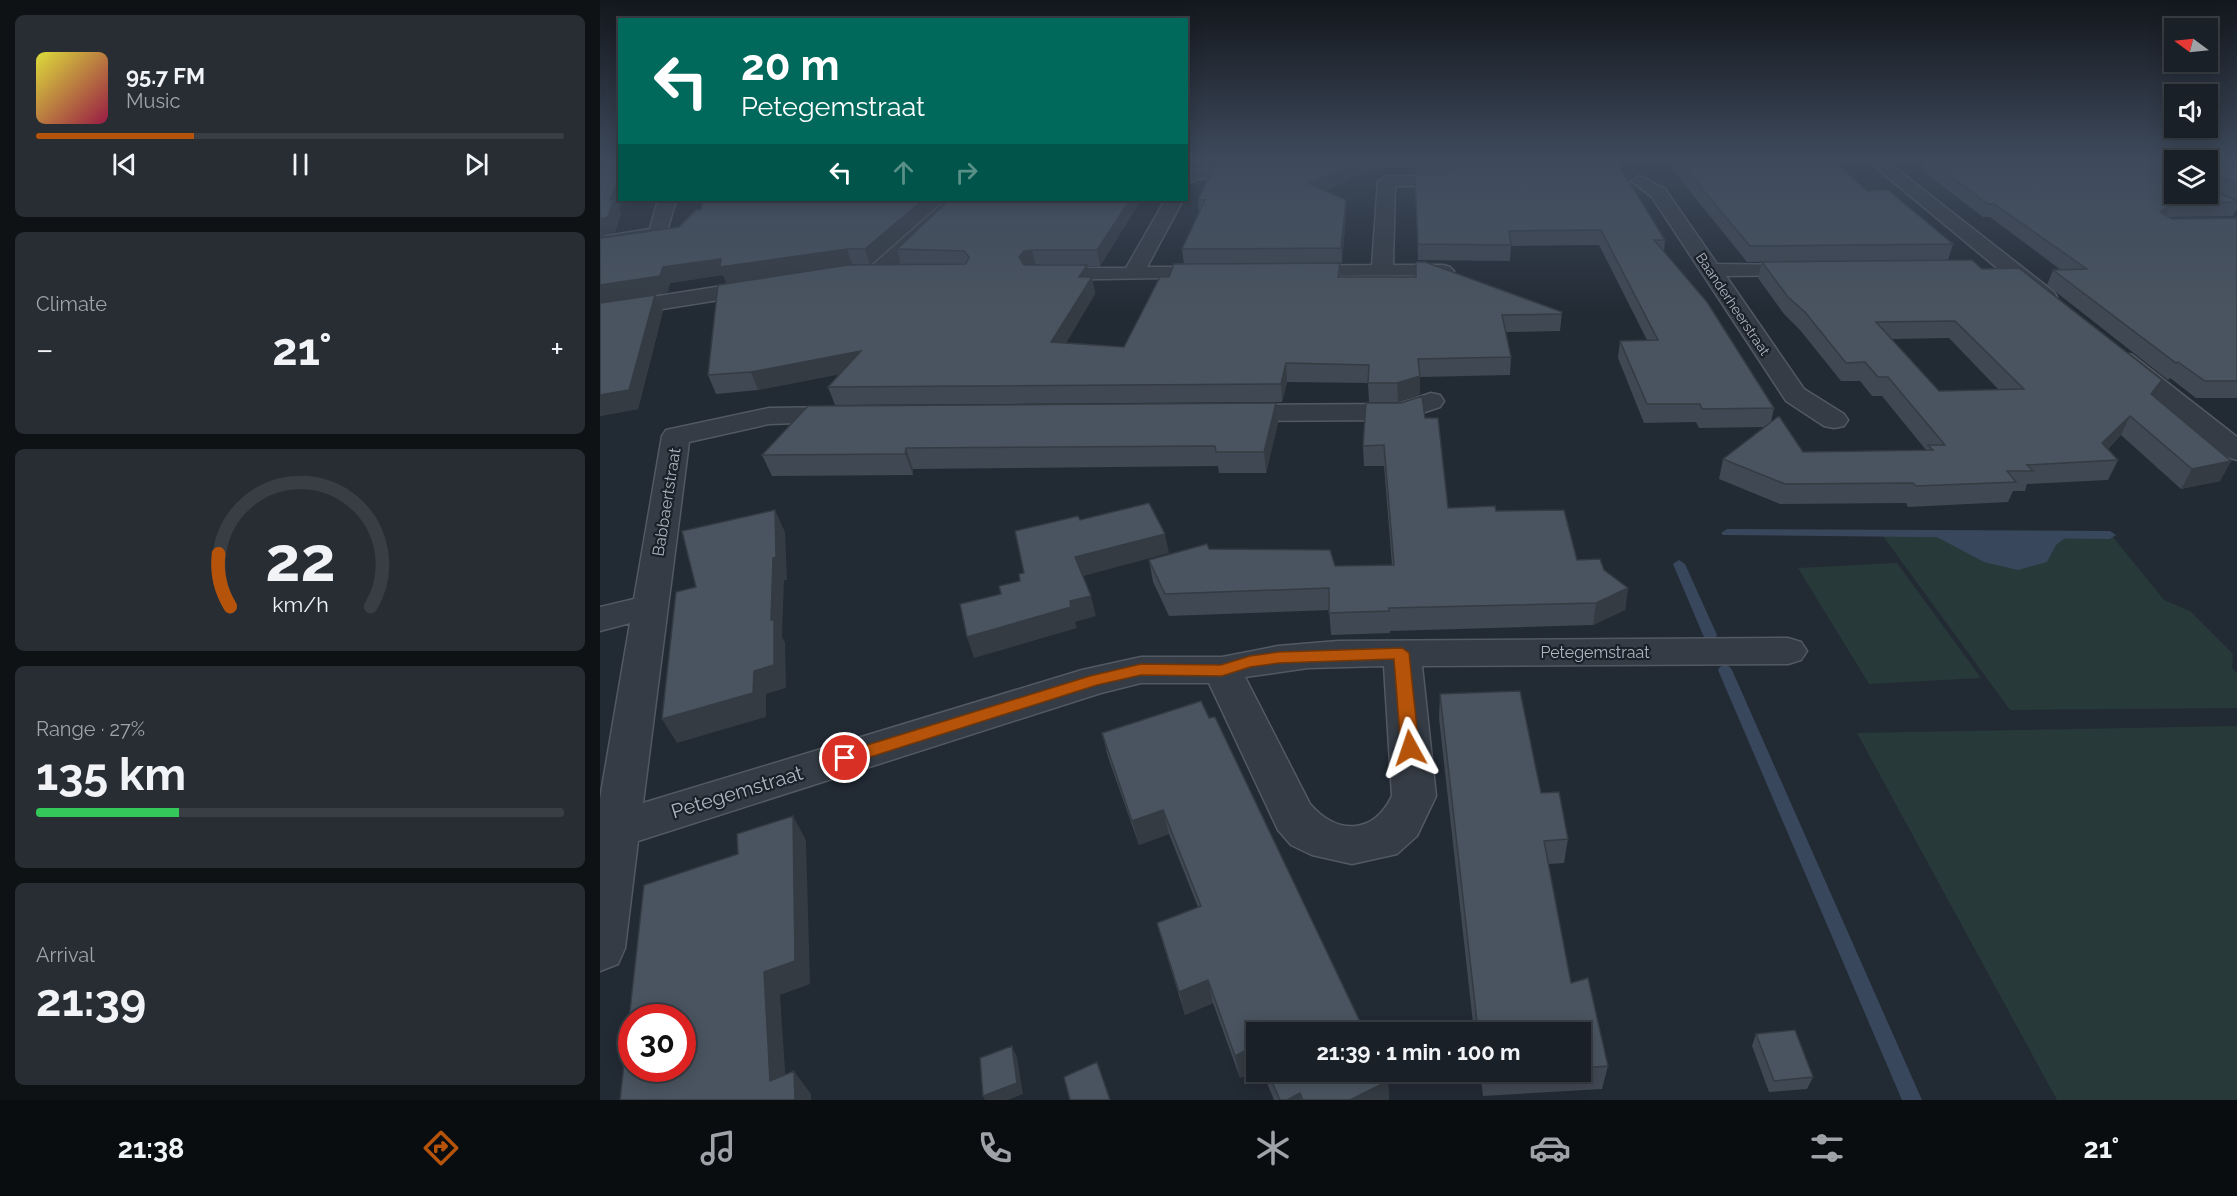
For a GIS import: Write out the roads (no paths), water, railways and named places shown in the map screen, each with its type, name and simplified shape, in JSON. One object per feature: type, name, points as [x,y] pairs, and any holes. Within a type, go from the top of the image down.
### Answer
[{"type":"street","points":[[600,243],[658,234],[664,211]]},
{"type":"street","points":[[876,274],[944,211]]},
{"type":"street","points":[[1133,274],[1168,211]]},
{"type":"street","points":[[1382,271],[1385,211]]},
{"type":"street","name":"Baanderheerstraat","points":[[1671,211],[1795,395],[1834,420]]},
{"type":"street","points":[[1944,211],[2059,308]]},
{"type":"street","points":[[1976,268],[2010,268]]},
{"type":"street","points":[[1710,270],[1826,269]]},
{"type":"street","points":[[1275,272],[1443,271]]},
{"type":"street","points":[[853,273],[908,274]]},
{"type":"street","points":[[1036,274],[1240,273]]},
{"type":"street","points":[[600,312],[782,283]]},
{"type":"street","points":[[2103,344],[2237,451]]},
{"type":"street","points":[[1200,414],[1401,412],[1431,401]]},
{"type":"street","name":"Babbaertstraat","points":[[600,948],[609,832],[650,607],[676,436],[769,416],[876,415]]},
{"type":"street","points":[[2208,428],[2237,427]]},
{"type":"street","points":[[600,619],[650,607]]},
{"type":"street","name":"Petegemstraat","points":[[609,832],[1096,680],[1141,670],[1222,670],[1250,662],[1279,658],[1402,653],[1788,651]]},
{"type":"street","points":[[1222,670],[1294,817],[1307,832],[1328,842],[1352,845],[1381,841],[1401,823],[1414,796],[1402,653]]},
{"type":"water","points":[[1931,534],[2069,535],[2056,545],[2047,562],[2018,570],[1984,562]]},
{"type":"waterway","points":[[1727,533],[2110,535]]},
{"type":"waterway","points":[[1679,564],[1710,635]]},
{"type":"waterway","points":[[1725,670],[1912,1100]]}]
